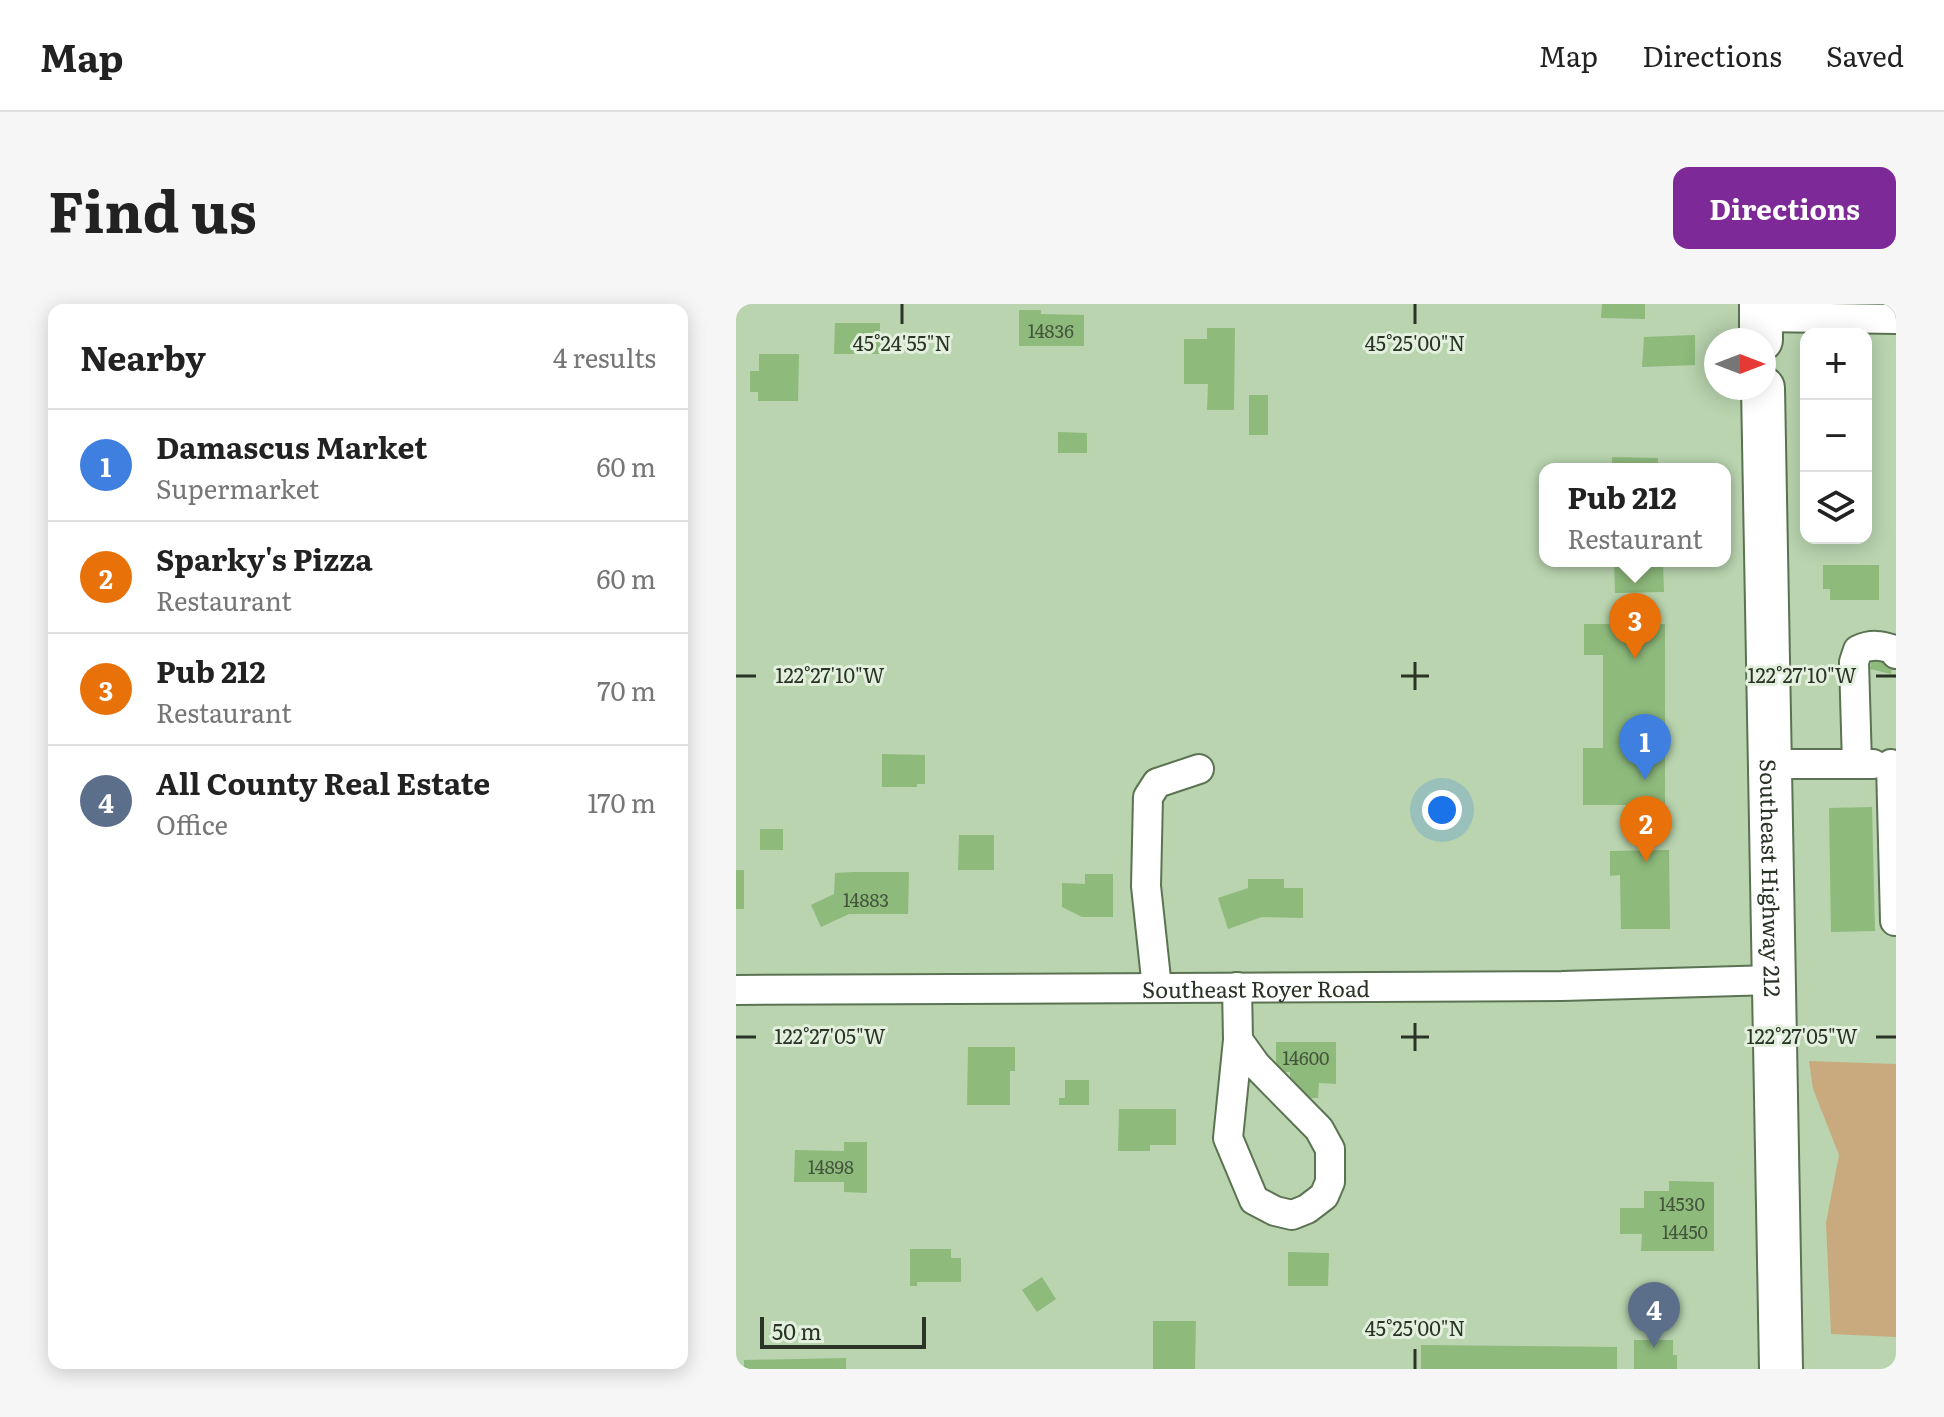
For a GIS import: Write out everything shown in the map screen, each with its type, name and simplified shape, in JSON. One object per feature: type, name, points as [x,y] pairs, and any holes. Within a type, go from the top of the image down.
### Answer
[{"type":"highway","name":"Southeast Highway 212","points":[[1763,400],[1781,1369]]},
{"type":"street","points":[[1761,320],[1896,319]]},
{"type":"street","points":[[1857,764],[1854,662],[1858,650],[1867,645],[1883,646],[1896,654]]},
{"type":"street","points":[[1769,764],[1893,764],[1895,921]]},
{"type":"street","points":[[1157,988],[1146,886],[1148,797],[1157,783],[1199,769]]},
{"type":"street","name":"Southeast Royer Road","points":[[736,990],[1562,986],[1774,980]]},
{"type":"street","points":[[1237,987],[1238,1040],[1228,1138],[1254,1200],[1275,1211],[1292,1215],[1307,1209],[1324,1196],[1330,1182],[1330,1149],[1319,1129],[1256,1065],[1238,1040]]},
{"type":"shaded area","points":[[1809,1061],[1896,1064],[1896,1337],[1831,1334],[1826,1223],[1839,1155],[1813,1089]]},
{"type":"building","points":[[1602,304],[1645,304],[1645,319],[1601,318]]},
{"type":"building","points":[[1019,310],[1084,315],[1084,346],[1019,346]]},
{"type":"building","points":[[835,323],[880,323],[880,354],[834,354]]},
{"type":"building","points":[[1207,328],[1235,328],[1234,410],[1207,410],[1208,384],[1184,384],[1184,339],[1207,339]]},
{"type":"building","points":[[1695,335],[1695,365],[1642,367],[1644,337]]},
{"type":"building","points":[[759,354],[799,354],[798,401],[758,401],[758,392],[750,392],[750,371],[759,371]]},
{"type":"building","points":[[1249,395],[1268,395],[1268,435],[1249,435]]},
{"type":"building","points":[[1058,432],[1087,433],[1087,453],[1058,453]]},
{"type":"building","points":[[1612,457],[1658,458],[1658,463],[1612,463]]},
{"type":"building","points":[[1823,565],[1879,565],[1879,600],[1830,600],[1830,589],[1823,589]]},
{"type":"building","points":[[1614,567],[1663,567],[1664,592],[1615,593]]},
{"type":"building","points":[[1584,624],[1665,624],[1665,805],[1583,805],[1583,748],[1603,748],[1603,655],[1584,655]]},
{"type":"building","points":[[1873,657],[1893,661],[1891,674],[1870,669]]},
{"type":"building","points":[[882,754],[925,755],[925,784],[917,784],[917,787],[882,787]]},
{"type":"building","points":[[1872,807],[1875,931],[1831,932],[1829,808]]},
{"type":"building","points":[[760,829],[783,829],[783,850],[760,850]]},
{"type":"building","points":[[959,835],[994,835],[994,870],[958,870]]},
{"type":"building","points":[[1669,850],[1670,929],[1621,929],[1620,875],[1610,876],[1610,851]]},
{"type":"building","points":[[736,870],[744,870],[744,909],[736,909]]},
{"type":"building","points":[[909,872],[908,914],[849,914],[821,927],[811,905],[834,894],[835,873]]},
{"type":"building","points":[[1085,874],[1113,874],[1113,917],[1082,917],[1062,907],[1062,883],[1085,884]]},
{"type":"building","points":[[1248,879],[1284,879],[1284,888],[1303,888],[1303,918],[1262,917],[1228,929],[1218,898],[1248,888]]},
{"type":"building","points":[[1276,1042],[1336,1042],[1336,1084],[1319,1083],[1318,1098],[1290,1098],[1290,1072],[1276,1072]]},
{"type":"building","points":[[968,1047],[1015,1047],[1015,1071],[1010,1071],[1010,1105],[967,1105]]},
{"type":"building","points":[[1065,1080],[1089,1080],[1089,1105],[1059,1105],[1059,1098],[1065,1098]]},
{"type":"building","points":[[1119,1109],[1176,1109],[1176,1145],[1150,1145],[1150,1151],[1118,1151]]},
{"type":"building","points":[[844,1142],[867,1142],[867,1193],[844,1192],[844,1182],[794,1182],[795,1150],[844,1151]]},
{"type":"building","points":[[1669,1181],[1714,1182],[1714,1251],[1641,1251],[1642,1234],[1620,1234],[1620,1208],[1644,1208],[1644,1191],[1669,1191]]},
{"type":"building","points":[[910,1249],[951,1249],[951,1258],[961,1258],[961,1282],[917,1282],[917,1286],[910,1286]]},
{"type":"building","points":[[1288,1252],[1329,1253],[1328,1286],[1288,1286]]},
{"type":"building","points":[[1042,1277],[1056,1299],[1037,1312],[1022,1290]]},
{"type":"building","points":[[1153,1321],[1196,1321],[1195,1369],[1153,1369]]},
{"type":"building","points":[[1634,1340],[1673,1340],[1677,1369],[1634,1369]]},
{"type":"building","points":[[1421,1345],[1617,1347],[1617,1369],[1421,1369]]},
{"type":"building","points":[[846,1358],[846,1369],[744,1369],[744,1360]]},
{"type":"place","name":"Pub 212","points":[[1635,659]]},
{"type":"place","name":"Damascus Market","points":[[1645,780]]},
{"type":"place","name":"Sparky's Pizza","points":[[1646,862]]},
{"type":"place","name":"All County Real Estate","points":[[1654,1348]]}]
